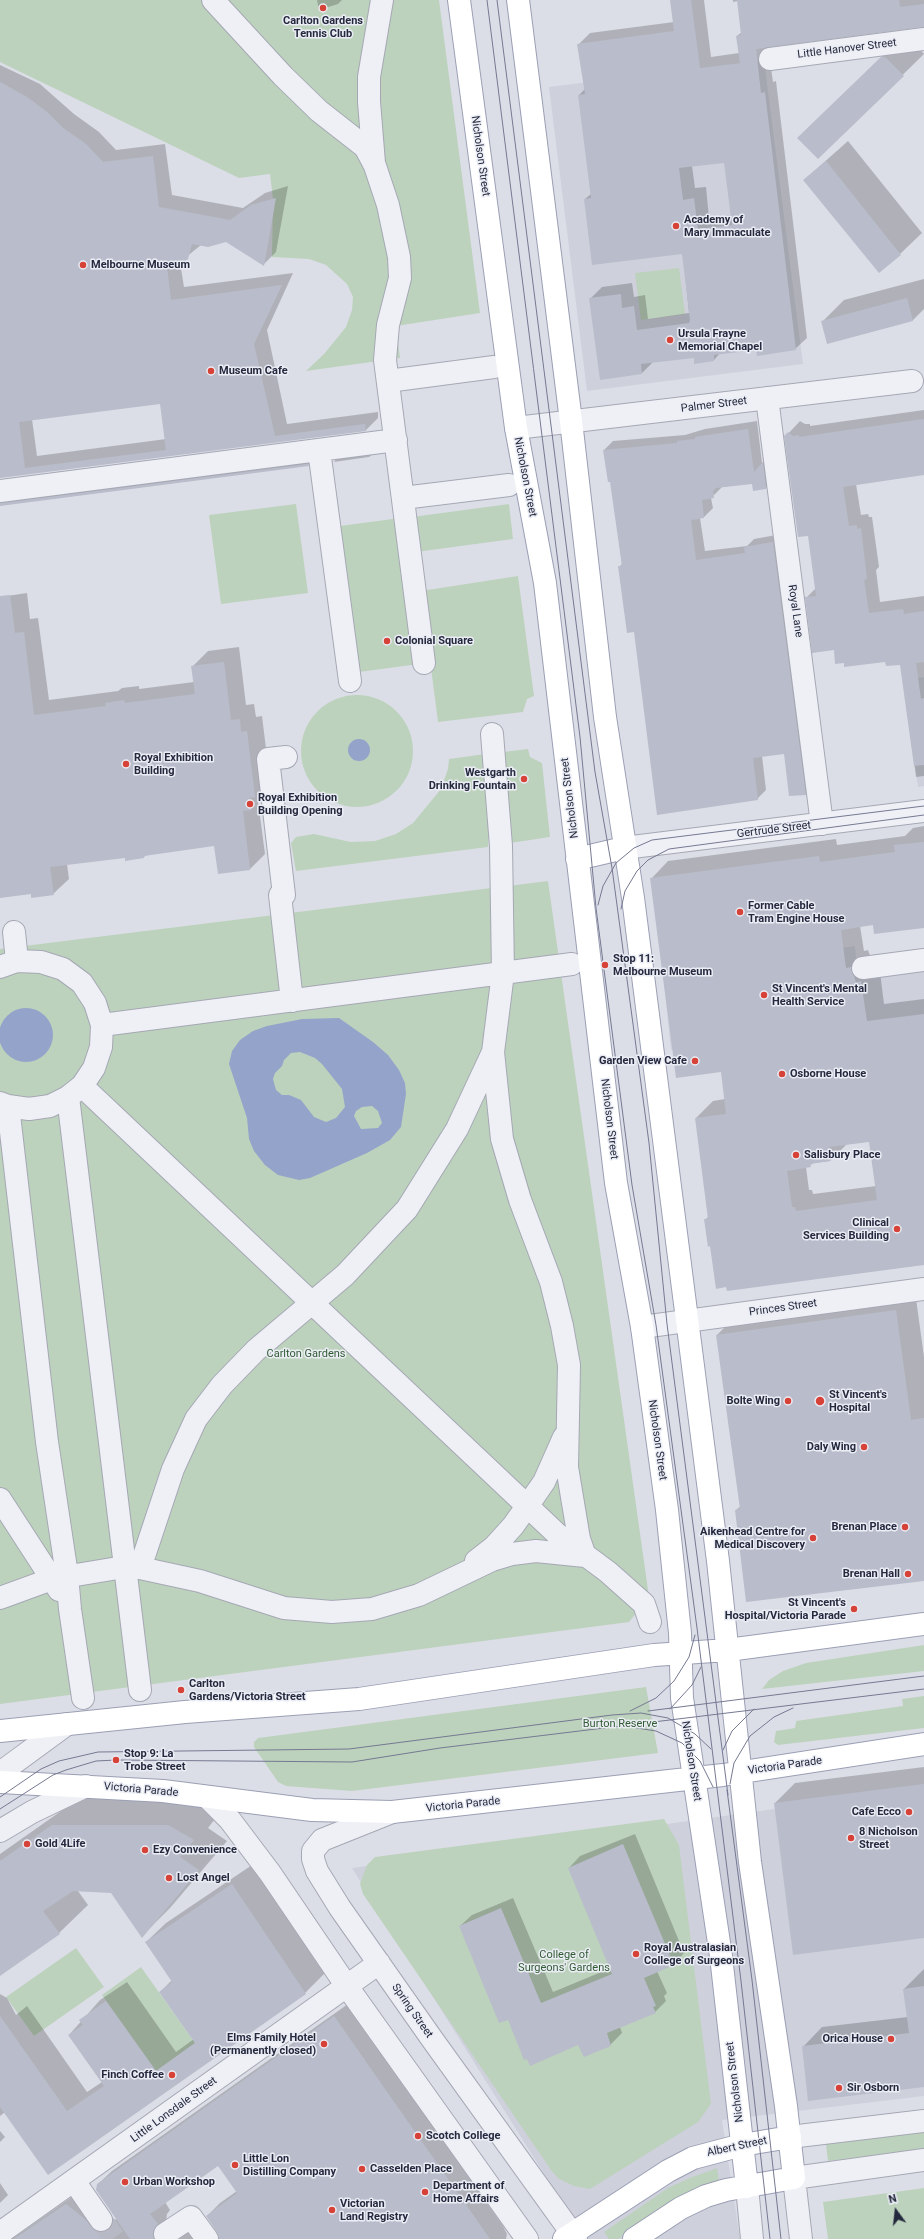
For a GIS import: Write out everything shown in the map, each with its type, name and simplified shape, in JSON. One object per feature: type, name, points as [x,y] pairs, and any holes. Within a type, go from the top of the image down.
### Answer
[{"type":"main road","name":"Nicholson Street","points":[[458,0],[516,428],[545,583],[617,1187],[642,1327],[673,1563],[682,1698],[721,1956],[747,2187]]},
{"type":"main road","points":[[518,0],[571,421],[605,717],[624,848],[633,898],[728,1650],[750,1862],[790,2137],[794,2178],[715,2193],[694,2201],[634,2239]]},
{"type":"main road","points":[[577,859],[624,848]]},
{"type":"main road","points":[[0,1731],[185,1712],[371,1698],[680,1652],[728,1650],[924,1624]]},
{"type":"main road","name":"Victoria Parade","points":[[0,1782],[163,1791],[312,1810],[392,1812],[741,1773],[924,1744]]},
{"type":"main road","name":"Albert Street","points":[[571,2237],[683,2163],[700,2156],[742,2145],[790,2137]]},
{"type":"street","points":[[213,0],[283,76],[319,111],[365,147],[375,166],[391,217],[399,257],[400,278],[385,345],[388,381],[424,663]]},
{"type":"street","points":[[375,166],[369,102],[369,77],[382,0]]},
{"type":"street","name":"Little Hanover Street","points":[[770,59],[924,39]]},
{"type":"street","points":[[388,381],[494,367]]},
{"type":"street","name":"Palmer Street","points":[[516,428],[912,381]]},
{"type":"street","name":"Royal Lane","points":[[767,398],[822,824]]},
{"type":"street","points":[[0,492],[396,440]]},
{"type":"street","points":[[319,450],[350,681]]},
{"type":"street","points":[[403,498],[509,485]]},
{"type":"street","points":[[492,734],[501,846],[503,973],[493,1052],[502,1139],[520,1200],[551,1282],[562,1326],[569,1365],[570,1403],[567,1428],[567,1467],[570,1494],[579,1539],[585,1556]]},
{"type":"street","points":[[286,757],[268,759],[292,1001]]},
{"type":"street","name":"Gertrude Street","points":[[624,848],[924,811]]},
{"type":"street","points":[[14,932],[9,964],[41,962],[63,970],[82,983],[95,1003],[102,1025],[101,1047],[94,1068],[75,1091],[50,1106],[29,1109],[4,1105],[47,1442],[60,1577],[70,1609],[83,1698]]},
{"type":"street","points":[[862,968],[924,960]]},
{"type":"street","points":[[102,1025],[572,964]]},
{"type":"street","points":[[132,1567],[173,1469],[196,1419],[222,1385],[256,1350],[294,1316],[312,1304],[344,1275],[407,1209],[457,1129],[493,1052]]},
{"type":"street","points":[[75,1091],[312,1304],[528,1505],[557,1534],[608,1572],[644,1604],[650,1622]]},
{"type":"street","points":[[75,1091],[132,1567],[140,1690]]},
{"type":"street","name":"Princes Street","points":[[642,1327],[924,1289]]},
{"type":"street","points":[[458,1575],[494,1547],[513,1526],[544,1482],[567,1428]]},
{"type":"street","points":[[0,1499],[60,1577]]},
{"type":"street","points":[[0,1598],[60,1577],[132,1567],[200,1581],[284,1608],[332,1612],[372,1608],[419,1595],[492,1560],[512,1554],[536,1552],[585,1556]]},
{"type":"street","points":[[0,1774],[67,1724]]},
{"type":"street","points":[[0,1830],[36,1810],[86,1786]]},
{"type":"street","points":[[207,1797],[233,1824],[270,1873],[346,1985],[527,2239]]},
{"type":"street","name":"Spring Street","points":[[392,1812],[325,1838],[316,1846],[313,1857],[317,1871],[329,1893],[571,2237]]},
{"type":"street","name":"Little Lonsdale Street","points":[[0,2233],[346,1985],[379,1963]]},
{"type":"street","name":"Albert Street","points":[[790,2137],[924,2121]]},
{"type":"street","points":[[801,2239],[794,2178],[924,2160]]},
{"type":"street","points":[[74,2181],[101,2220]]},
{"type":"street","name":"Nicholson Street","points":[[747,2187],[752,2239]]},
{"type":"street","points":[[165,2234],[191,2217],[207,2239]]},
{"type":"shaded area","name":"Academy of Mary Immaculate","points":[[764,60],[803,364],[587,391],[549,87]]},
{"type":"shaded area","points":[[924,677],[924,786],[918,787],[904,680]]},
{"type":"shaded area","name":"St Vincent's Mental Health Service","points":[[855,946],[857,969],[924,960],[924,1016],[671,1050],[663,973]]},
{"type":"shaded area","points":[[924,1788],[924,2096],[722,2120],[740,2239],[585,2239],[352,1868]]},
{"type":"green space","points":[[0,0],[439,0],[480,313],[396,326],[400,358],[306,371],[324,354],[346,327],[352,310],[353,297],[347,284],[326,265],[309,259],[272,257],[273,199],[270,174],[239,178],[0,62]]},
{"type":"green space","points":[[679,268],[685,314],[641,320],[635,273]]},
{"type":"green space","points":[[296,504],[308,593],[221,604],[209,515]]},
{"type":"green space","points":[[509,504],[513,539],[416,552],[412,517]]},
{"type":"green space","points":[[400,518],[419,664],[359,672],[340,526]]},
{"type":"green space","points":[[518,576],[534,696],[527,699],[523,712],[438,722],[421,591]]},
{"type":"green space","points":[[357,695],[379,699],[397,711],[409,729],[413,751],[409,773],[397,791],[379,803],[357,807],[335,803],[317,791],[305,773],[301,751],[305,729],[317,711],[335,699]]},
{"type":"green space","points":[[528,749],[530,757],[542,763],[550,837],[510,843],[503,752]]},
{"type":"green space","points":[[485,754],[490,812],[488,847],[296,871],[291,843],[296,837],[314,834],[351,842],[375,841],[396,834],[413,823],[441,789],[448,769],[449,759]]},
{"type":"green space","name":"Carlton Gardens","points":[[548,881],[649,1597],[629,1622],[0,1704],[0,949]]},
{"type":"green space","points":[[924,1645],[924,1671],[762,1689],[769,1680],[783,1671],[806,1663]]},
{"type":"green space","name":"Burton Reserve","points":[[646,1687],[658,1753],[352,1791],[286,1786],[278,1782],[254,1747],[254,1742],[258,1738]]},
{"type":"green space","points":[[924,1696],[924,1728],[778,1745],[774,1742],[776,1731],[795,1728],[796,1721],[903,1706],[902,1699]]},
{"type":"green space","name":"College of Surgeons' Gardens","points":[[664,1819],[679,1845],[711,2104],[698,2122],[590,2189],[574,2186],[559,2179],[551,2170],[363,1894],[360,1884],[367,1865],[375,1857]]},
{"type":"green space","points":[[76,1948],[104,1987],[34,2036],[6,1997]]},
{"type":"green space","points":[[141,1967],[195,2043],[156,2071],[102,1995]]},
{"type":"green space","points":[[924,2132],[924,2149],[828,2161],[826,2144]]},
{"type":"green space","points":[[717,2168],[720,2188],[664,2207],[618,2239],[609,2239],[604,2232],[668,2188]]},
{"type":"green space","points":[[924,2188],[924,2239],[828,2239],[823,2202]]},
{"type":"water","points":[[359,739],[367,742],[370,750],[367,758],[359,761],[351,758],[348,750],[351,742]]},
{"type":"water","points":[[26,1008],[36,1010],[45,1016],[51,1025],[53,1035],[51,1045],[45,1054],[36,1060],[26,1062],[16,1060],[7,1054],[1,1045],[-1,1035],[1,1025],[7,1016],[16,1010]]},
{"type":"water","points":[[339,1018],[373,1042],[388,1055],[399,1070],[405,1083],[406,1094],[401,1127],[390,1140],[367,1153],[310,1178],[299,1180],[278,1175],[265,1165],[254,1151],[249,1139],[247,1118],[229,1064],[232,1051],[240,1040],[253,1031],[267,1026],[302,1019]],"holes":[[[300,1052],[315,1058],[322,1064],[342,1089],[345,1107],[336,1118],[326,1122],[314,1117],[301,1100],[289,1095],[282,1095],[276,1090],[273,1079],[275,1073],[291,1053]],[[372,1106],[378,1111],[382,1123],[378,1128],[361,1129],[354,1116],[356,1111],[362,1107]]]},
{"type":"building","name":"Academy of Mary Immaculate","points":[[670,0],[691,0],[700,68],[740,63],[736,36],[741,35],[737,0],[899,0],[900,7],[924,4],[924,27],[756,49],[761,93],[765,92],[796,350],[757,356],[756,350],[714,355],[714,361],[694,364],[694,358],[641,364],[642,374],[600,380],[589,298],[621,294],[622,308],[634,306],[637,330],[689,323],[690,320],[682,254],[592,265],[584,199],[591,198],[578,95],[585,94],[577,44],[674,31]],"holes":[[[724,163],[732,225],[698,229],[694,198],[683,200],[679,168]]]},
{"type":"building","points":[[881,57],[885,57],[904,76],[818,159],[797,138]]},
{"type":"building","name":"Melbourne Museum","points":[[0,82],[27,97],[46,111],[62,127],[86,144],[103,162],[153,156],[159,207],[230,220],[251,205],[276,198],[264,266],[226,242],[208,247],[192,244],[188,259],[183,263],[167,267],[171,300],[282,285],[254,344],[275,436],[365,424],[366,431],[0,478]],"holes":[[[160,404],[166,450],[25,468],[19,422]]]},
{"type":"building","points":[[826,161],[901,255],[879,273],[803,180]]},
{"type":"building","points":[[907,298],[913,321],[827,344],[821,321]]},
{"type":"building","points":[[924,419],[924,475],[843,487],[849,526],[857,525],[857,529],[861,528],[867,579],[864,580],[869,613],[903,609],[904,614],[924,611],[924,662],[916,663],[921,699],[924,698],[924,765],[914,766],[900,665],[886,666],[885,662],[844,667],[844,663],[835,664],[834,650],[812,653],[805,597],[816,596],[808,536],[798,537],[784,436],[788,432],[793,436],[799,435],[799,437]]},
{"type":"building","points":[[748,429],[754,472],[763,462],[766,489],[753,491],[752,484],[716,488],[713,491],[714,498],[702,500],[704,518],[691,520],[696,560],[745,553],[744,547],[773,542],[806,795],[789,796],[784,754],[753,758],[758,800],[657,815],[634,632],[627,633],[618,566],[622,566],[610,482],[608,482],[603,450],[677,443],[677,441],[695,439],[695,437]]},
{"type":"building","points":[[308,464],[309,466],[0,506],[0,503]]},
{"type":"building","name":"Royal Exhibition Building","points":[[10,595],[15,633],[24,632],[34,715],[106,706],[105,703],[124,700],[125,703],[195,694],[191,666],[224,662],[231,720],[240,719],[241,732],[247,731],[255,797],[249,798],[251,810],[243,811],[250,870],[218,874],[214,846],[144,856],[144,858],[125,861],[125,858],[50,867],[54,895],[31,898],[31,894],[0,898],[0,596]]},
{"type":"building","points":[[924,842],[924,928],[874,934],[873,925],[841,930],[846,968],[851,967],[856,982],[861,981],[867,1021],[924,1014],[924,1265],[727,1291],[726,1287],[716,1289],[710,1246],[708,1247],[704,1219],[708,1219],[695,1118],[726,1114],[721,1072],[676,1078],[650,878],[819,856],[820,862],[895,852],[894,845]],"holes":[[[869,1142],[877,1200],[796,1211],[795,1207],[792,1207],[787,1171],[811,1167],[810,1164],[830,1161],[829,1147]]]},
{"type":"building","points":[[896,1310],[911,1420],[924,1418],[924,1581],[746,1602],[735,1510],[740,1509],[716,1335]]},
{"type":"building","name":"8 Nicholson Street","points":[[924,1784],[924,1938],[793,1955],[774,1803]]},
{"type":"building","points":[[52,1825],[168,1825],[194,1840],[180,1857],[199,1870],[142,1938],[111,1893],[73,1891],[43,1911],[60,1934],[0,1976],[0,1861]]},
{"type":"building","name":"Royal Australasian College of Surgeons","points":[[623,1844],[674,1965],[644,1978],[656,2006],[653,2007],[656,2013],[607,2033],[611,2046],[584,2057],[578,2045],[530,2066],[527,2059],[524,2060],[508,2020],[499,2023],[459,1926],[501,1908],[541,2003],[612,1974],[568,1868]]},
{"type":"building","points":[[232,1884],[306,1994],[48,2175],[0,2107],[0,2016],[67,2111],[104,2086],[68,2035],[83,2025],[79,2020],[106,2001],[156,2071],[195,2043],[159,1992],[172,1982],[145,1942]]},
{"type":"building","name":"Orica House","points":[[924,1986],[924,2087],[808,2101],[802,2046],[909,2033],[903,1989]]},
{"type":"building","points":[[334,2016],[490,2239],[219,2239],[217,2232],[206,2216],[237,2193],[218,2166],[150,2214],[158,2224],[154,2229],[154,2239],[130,2239],[96,2190],[97,2184]]},
{"type":"building","points":[[66,2204],[86,2220],[95,2231],[102,2232],[110,2239],[14,2239]]},
{"type":"tunnel","points":[[101,2220],[115,2239]]},
{"type":"tram line","points":[[487,0],[580,737],[596,908],[632,1185],[656,1325],[697,1628],[741,1981],[770,2239]]},
{"type":"tram line","points":[[497,0],[595,772],[612,868],[649,1143],[667,1324],[728,1795]]},
{"type":"tram line","points":[[598,905],[603,886],[616,863],[634,848],[652,840],[924,806]]},
{"type":"tram line","points":[[621,909],[625,891],[637,871],[648,860],[669,849],[924,815]]},
{"type":"tram line","points":[[630,1711],[656,1698],[674,1681],[689,1657],[695,1635]]},
{"type":"tram line","points":[[670,1709],[692,1685],[701,1667]]},
{"type":"tram line","points":[[648,1711],[924,1676]]},
{"type":"tram line","points":[[0,1809],[53,1775],[96,1761],[352,1762],[440,1748],[924,1689]]},
{"type":"tram line","points":[[730,1784],[734,1763],[750,1736],[774,1717],[793,1708]]},
{"type":"tram line","points":[[723,1750],[732,1731],[754,1709]]},
{"type":"tram line","points":[[0,1797],[41,1769],[59,1761],[98,1752],[349,1749],[612,1715],[641,1713],[668,1718],[695,1734],[711,1749]]},
{"type":"tram line","points":[[637,1728],[656,1731],[682,1743],[700,1761],[713,1787]]},
{"type":"tram line","points":[[727,1790],[752,1980],[781,2239]]},
{"type":"place","name":"Carlton Gardens Tennis Club","points":[[323,8]]},
{"type":"place","name":"Academy of Mary Immaculate","points":[[676,226]]},
{"type":"place","name":"Melbourne Museum","points":[[83,265]]},
{"type":"place","name":"Ursula Frayne Memorial Chapel","points":[[670,340]]},
{"type":"place","name":"Museum Cafe","points":[[211,371]]},
{"type":"place","name":"Colonial Square","points":[[387,641]]},
{"type":"place","name":"Royal Exhibition Building","points":[[126,764]]},
{"type":"place","name":"Westgarth Drinking Fountain","points":[[524,779]]},
{"type":"place","name":"Royal Exhibition Building Opening","points":[[250,804]]},
{"type":"place","name":"Former Cable Tram Engine House","points":[[740,912]]},
{"type":"place","name":"Stop 11: Melbourne Museum","points":[[605,965]]},
{"type":"place","name":"St Vincent's Mental Health Service","points":[[764,995]]},
{"type":"place","name":"Garden View Cafe","points":[[695,1061]]},
{"type":"place","name":"Osborne House","points":[[782,1074]]},
{"type":"place","name":"Salisbury Place","points":[[796,1155]]},
{"type":"place","name":"Clinical Services Building","points":[[897,1229]]},
{"type":"place","name":"Bolte Wing","points":[[788,1401]]},
{"type":"place","name":"St Vincent's Hospital","points":[[820,1401]]},
{"type":"place","name":"Daly Wing","points":[[864,1447]]},
{"type":"place","name":"Brenan Place","points":[[905,1527]]},
{"type":"place","name":"Aikenhead Centre for Medical Discovery","points":[[813,1538]]},
{"type":"place","name":"Brenan Hall","points":[[908,1574]]},
{"type":"place","name":"St Vincent's Hospital/Victoria Parade","points":[[854,1609]]},
{"type":"place","name":"Carlton Gardens/Victoria Street","points":[[181,1690]]},
{"type":"place","name":"Stop 9: La Trobe Street","points":[[116,1760]]},
{"type":"place","name":"Cafe Ecco","points":[[909,1812]]},
{"type":"place","name":"8 Nicholson Street","points":[[851,1838]]},
{"type":"place","name":"Gold 4Life","points":[[27,1844]]},
{"type":"place","name":"Ezy Convenience","points":[[145,1850]]},
{"type":"place","name":"Lost Angel","points":[[169,1878]]},
{"type":"place","name":"Royal Australasian College of Surgeons","points":[[636,1954]]},
{"type":"place","name":"Orica House","points":[[891,2039]]},
{"type":"place","name":"Elms Family Hotel (Permanently closed)","points":[[324,2044]]},
{"type":"place","name":"Finch Coffee","points":[[172,2075]]},
{"type":"place","name":"Sir Osborn","points":[[839,2088]]},
{"type":"place","name":"Scotch College","points":[[418,2136]]},
{"type":"place","name":"Little Lon Distilling Company","points":[[235,2165]]},
{"type":"place","name":"Casselden Place","points":[[362,2169]]},
{"type":"place","name":"Urban Workshop","points":[[125,2182]]},
{"type":"place","name":"Department of Home Affairs","points":[[425,2192]]},
{"type":"place","name":"Victorian Land Registry","points":[[332,2210]]}]
